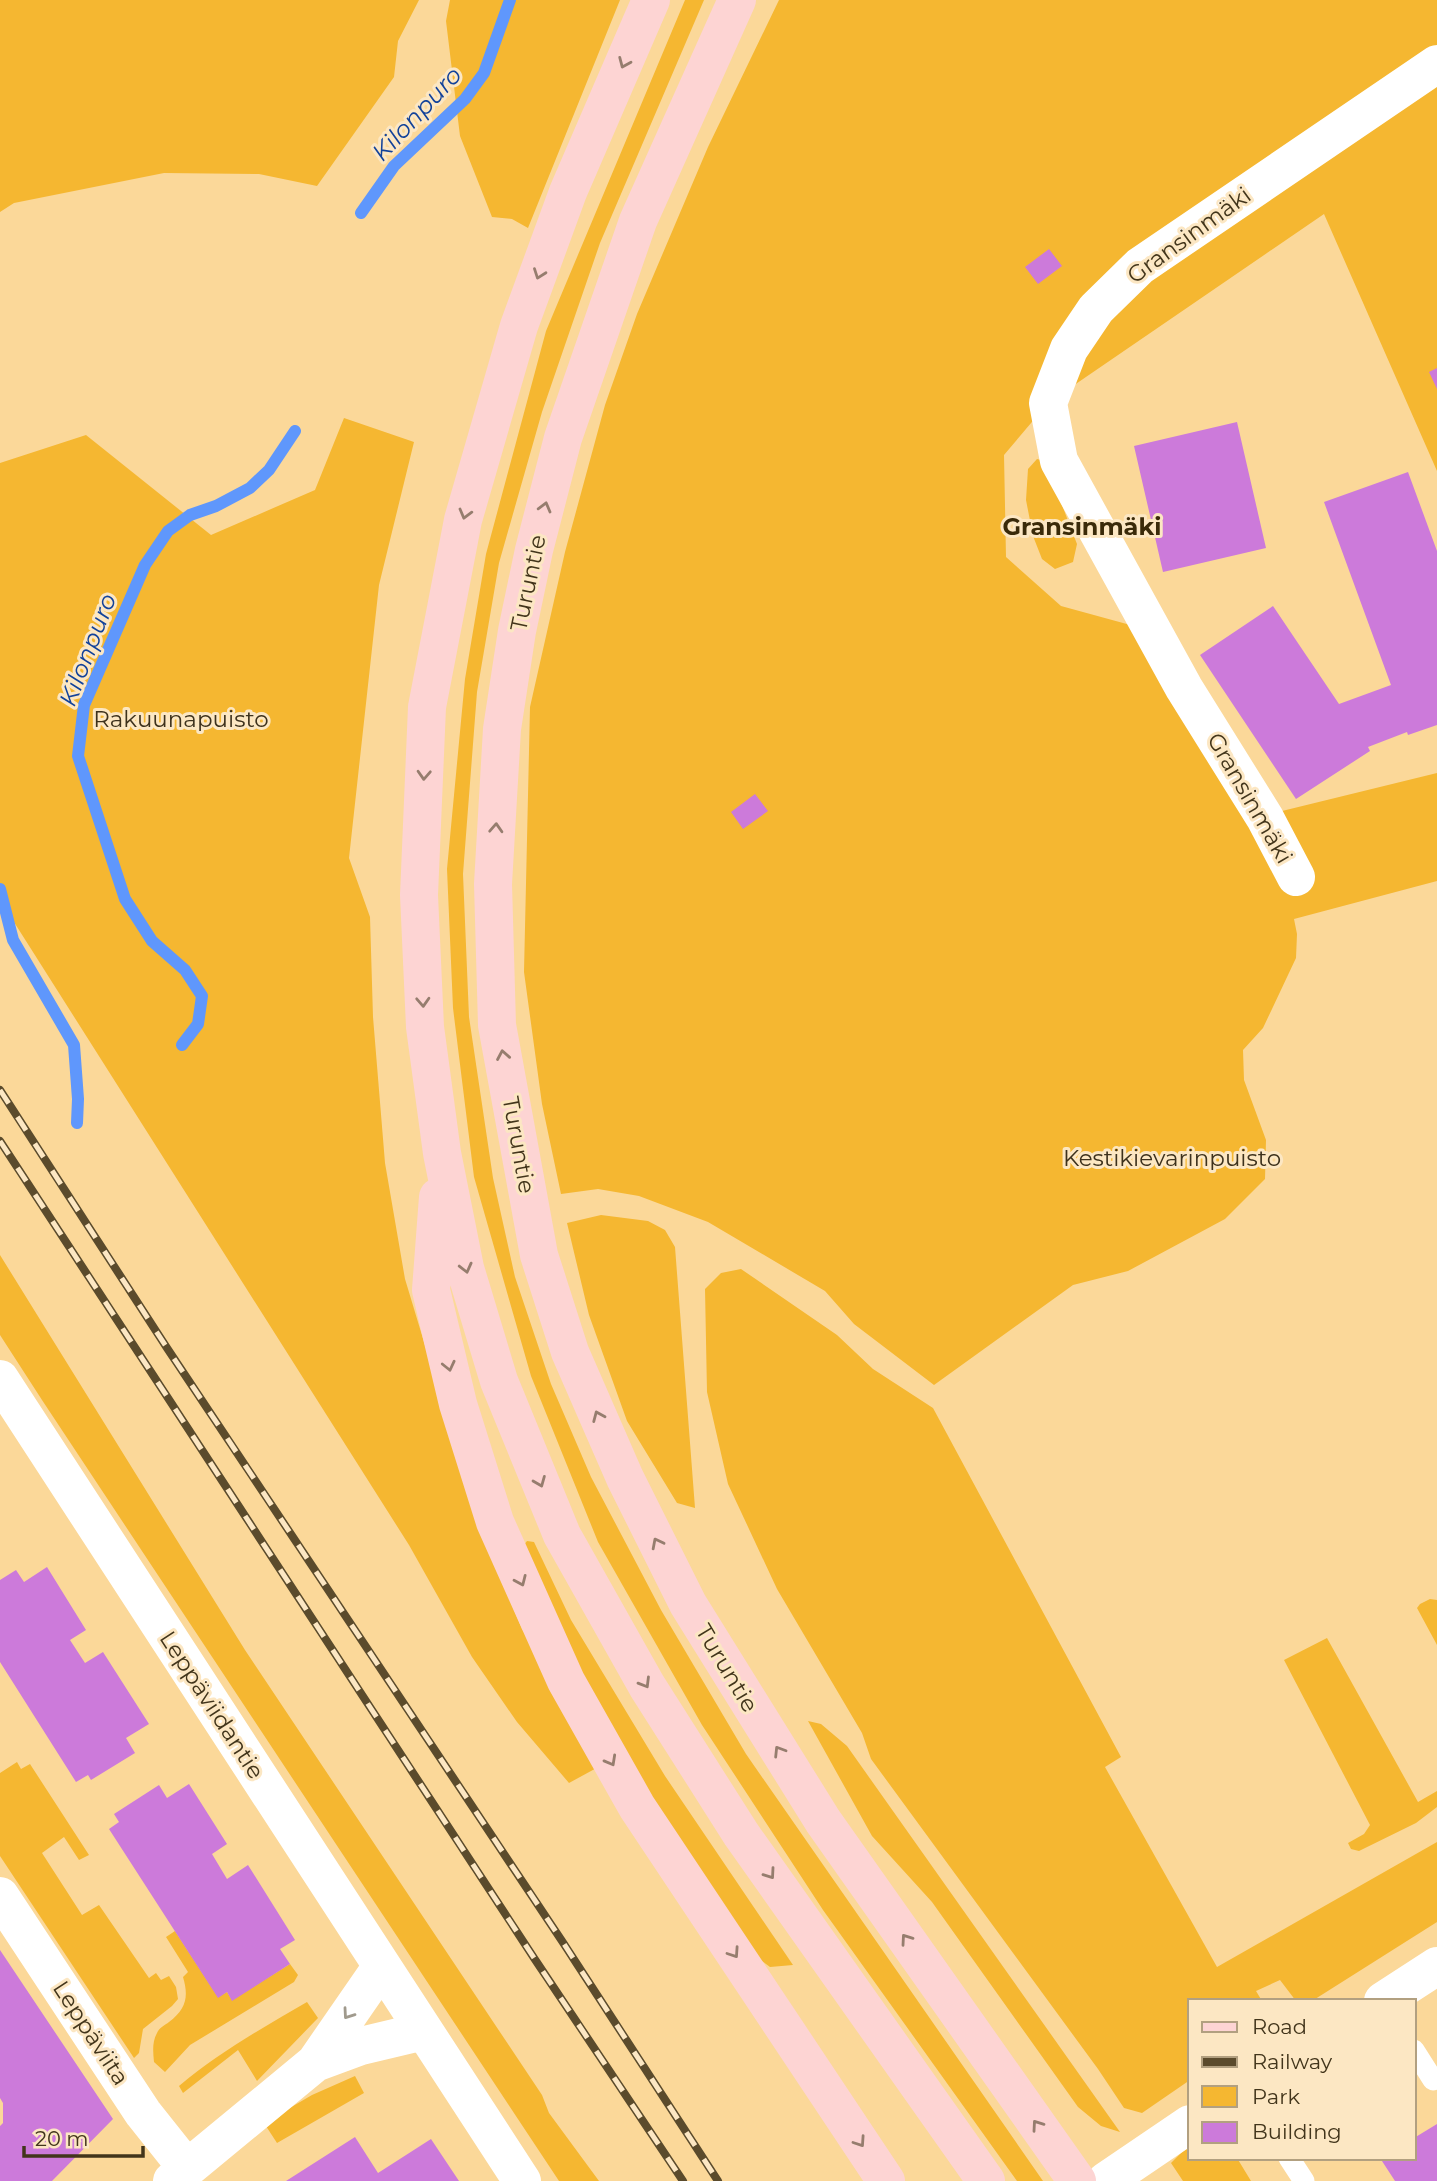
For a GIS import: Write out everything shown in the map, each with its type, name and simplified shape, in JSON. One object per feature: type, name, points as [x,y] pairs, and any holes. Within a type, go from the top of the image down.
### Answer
[{"type":"main road","points":[[651,0],[568,192],[519,326],[463,520],[427,707],[419,895],[425,1027],[442,1153],[465,1268],[499,1381],[562,1535],[647,1686],[741,1834],[986,2181]]},
{"type":"main road","name":"Turuntie","points":[[737,0],[638,220],[563,438],[534,551],[517,631],[502,729],[493,884],[497,1025],[539,1255],[570,1352],[625,1479],[688,1604],[823,1821],[1077,2181]]},
{"type":"main road","points":[[442,1153],[431,1290],[458,1404],[495,1522],[566,1681],[637,1807],[886,2181]]},
{"type":"street","name":"Gransinmäki","points":[[1296,877],[1265,818],[1184,688],[1059,461],[1048,403],[1069,349],[1096,309],[1140,266],[1437,64]]},
{"type":"street","name":"Leppäviidantie","points":[[0,1379],[522,2181]]},
{"type":"street","name":"Leppäviita","points":[[0,1896],[144,2113],[179,2174]]},
{"type":"street","points":[[179,2174],[315,2063],[382,1966]]},
{"type":"street","points":[[1386,1999],[1437,1966]]},
{"type":"street","points":[[315,2063],[361,2046],[424,2031]]},
{"type":"street","points":[[1106,2181],[1188,2125]]},
{"type":"lane","points":[[1416,2053],[1433,2080],[1437,2078]]},
{"type":"lane","points":[[1290,2160],[1304,2181]]},
{"type":"green space","points":[[0,0],[419,0],[398,41],[394,77],[317,186],[259,174],[164,173],[14,203],[0,212]]},
{"type":"green space","points":[[450,0],[620,0],[528,228],[512,219],[492,217],[460,136],[446,21]]},
{"type":"green space","points":[[685,0],[704,0],[600,243],[542,412],[499,563],[477,692],[463,874],[469,1017],[493,1178],[515,1277],[551,1384],[591,1477],[661,1610],[746,1754],[1043,2181],[1017,2181],[823,1910],[702,1725],[598,1542],[531,1376],[474,1177],[453,1008],[447,869],[465,679],[486,554],[546,331]]},
{"type":"green space","name":"Kestikievarinpuisto","points":[[779,0],[1437,0],[1437,471],[1324,214],[1048,403],[1004,455],[1006,557],[1061,606],[1134,626],[1282,811],[1437,773],[1437,881],[1294,919],[1297,934],[1296,958],[1263,1028],[1243,1050],[1244,1080],[1266,1140],[1265,1179],[1225,1219],[1128,1271],[1073,1285],[934,1385],[854,1324],[825,1291],[708,1222],[639,1196],[598,1189],[561,1194],[542,1104],[524,972],[530,707],[565,552],[605,405],[637,314],[708,147]]},
{"type":"green space","name":"Rakuunapuisto","points":[[344,418],[414,442],[379,585],[349,858],[370,917],[373,1017],[385,1163],[405,1279],[481,1531],[522,1629],[602,1765],[569,1783],[517,1722],[472,1657],[409,1545],[0,900],[0,463],[86,435],[211,535],[315,490]]},
{"type":"green space","points":[[1037,459],[1045,461],[1077,544],[1073,562],[1055,569],[1042,559],[1033,536],[1026,500],[1028,469]]},
{"type":"green space","points":[[601,1215],[648,1221],[665,1230],[675,1247],[695,1508],[677,1503],[627,1421],[589,1315],[567,1223]]},
{"type":"green space","points":[[0,1255],[245,1650],[542,2095],[549,2113],[599,2181],[559,2181],[42,1400],[0,1335]]},
{"type":"green space","points":[[741,1269],[837,1335],[873,1369],[933,1408],[1121,1757],[1105,1767],[1217,1967],[1437,1842],[1437,1922],[1315,1999],[1294,1999],[1280,1980],[1256,1991],[1261,1999],[1188,1999],[1188,2081],[1142,2113],[1124,2108],[871,1759],[862,1733],[777,1589],[728,1484],[707,1392],[705,1289],[721,1273]]},
{"type":"green space","points":[[527,1541],[534,1542],[571,1620],[665,1776],[793,1965],[770,1967],[747,1950],[623,1756],[521,1549]]},
{"type":"green space","points":[[1430,1599],[1437,1600],[1437,1645],[1417,1608]]},
{"type":"green space","points":[[1327,1638],[1418,1802],[1437,1791],[1437,1807],[1416,1823],[1359,1851],[1351,1849],[1348,1843],[1364,1834],[1370,1825],[1284,1660]]},
{"type":"green space","points":[[808,1721],[821,1724],[847,1746],[1120,2132],[1101,2126],[1078,2107],[932,1902],[872,1836]]},
{"type":"green space","points":[[17,1762],[21,1769],[30,1764],[89,1855],[79,1860],[64,1837],[42,1853],[82,1915],[99,1905],[149,1978],[156,1973],[161,1980],[169,1976],[176,1987],[178,1999],[143,2029],[139,2053],[134,2058],[0,1856],[0,1773]]},
{"type":"green space","points":[[175,1931],[218,1997],[227,1992],[232,2000],[290,1964],[298,1975],[294,1982],[190,2045],[165,2072],[154,2062],[154,2040],[159,2030],[175,2017],[185,2002],[183,1977],[188,1972],[166,1937]]},
{"type":"green space","points":[[307,2002],[318,2018],[257,2081],[238,2050],[183,2093],[179,2086],[209,2063]]},
{"type":"green space","points":[[355,2076],[364,2093],[277,2143],[264,2123],[312,2095]]},
{"type":"green space","points":[[1188,2146],[1188,2160],[1238,2160],[1251,2181],[1183,2181],[1171,2163]]},
{"type":"building","points":[[1049,249],[1062,266],[1038,284],[1025,267]]},
{"type":"building","points":[[1437,368],[1437,389],[1429,372]]},
{"type":"building","points":[[1237,422],[1266,548],[1163,572],[1134,446]]},
{"type":"building","points":[[1408,472],[1437,551],[1437,725],[1408,735],[1407,732],[1368,747],[1370,751],[1296,799],[1200,655],[1273,606],[1339,704],[1391,685],[1324,502]]},
{"type":"building","points":[[755,794],[768,811],[743,829],[731,812]]},
{"type":"building","points":[[47,1567],[86,1630],[70,1640],[85,1663],[103,1652],[149,1724],[126,1738],[135,1753],[91,1780],[88,1775],[76,1782],[0,1662],[0,1580],[16,1570],[24,1582]]},
{"type":"building","points":[[189,1784],[227,1844],[212,1854],[227,1879],[248,1865],[295,1940],[280,1949],[290,1964],[232,2001],[227,1992],[218,1998],[109,1829],[119,1822],[114,1814],[159,1785],[167,1798]]},
{"type":"building","points":[[0,1950],[113,2119],[52,2181],[0,2181],[0,2126],[3,2123],[3,2103],[0,2098]]},
{"type":"building","points":[[1437,2124],[1437,2181],[1395,2181],[1381,2160],[1416,2160],[1416,2137]]},
{"type":"building","points":[[355,2137],[378,2173],[431,2139],[459,2181],[286,2181]]},
{"type":"waterway","name":"Kilonpuro","points":[[361,213],[394,166],[465,99],[484,73],[510,0]]},
{"type":"waterway","name":"Kilonpuro","points":[[182,1045],[198,1024],[202,996],[185,970],[152,941],[125,899],[78,756],[84,705],[145,565],[168,531],[190,515],[216,506],[250,488],[269,470],[295,431]]},
{"type":"waterway","points":[[0,889],[13,940],[74,1045],[77,1123]]},
{"type":"railway","points":[[0,1090],[167,1348],[562,1941],[718,2181]]},
{"type":"railway","points":[[0,1141],[534,1958],[683,2181]]},
{"type":"district","name":"Gransinmäki","points":[[1082,527]]}]
